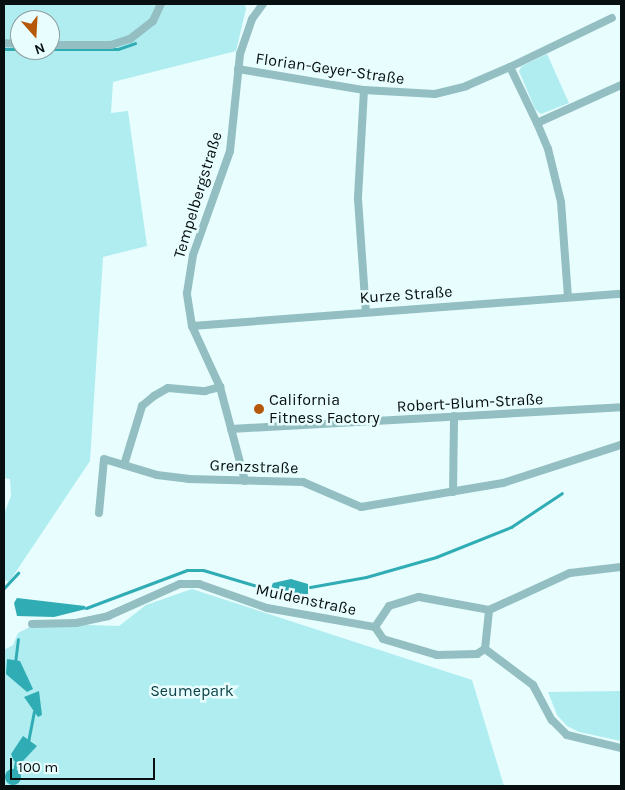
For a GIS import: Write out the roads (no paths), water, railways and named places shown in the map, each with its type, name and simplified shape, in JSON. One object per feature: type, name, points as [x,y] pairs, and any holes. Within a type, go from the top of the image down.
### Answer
[{"type":"street","points":[[60,45],[111,45],[130,39],[153,21],[161,4]]},
{"type":"street","name":"Tempelbergstraße","points":[[245,481],[220,387],[192,326],[187,293],[188,276],[230,151],[238,69],[248,29],[263,4]]},
{"type":"street","name":"Florian-Geyer-Straße","points":[[238,69],[364,90],[435,94],[466,86],[612,18]]},
{"type":"street","points":[[510,67],[548,149],[561,202],[568,298]]},
{"type":"street","points":[[537,123],[621,85]]},
{"type":"street","points":[[364,90],[358,200],[366,312]]},
{"type":"street","name":"Kurze Straße","points":[[192,326],[621,294]]},
{"type":"street","points":[[124,465],[142,406],[154,396],[168,388],[205,391],[220,387]]},
{"type":"street","name":"Robert-Blum-Straße","points":[[231,429],[621,407]]},
{"type":"street","points":[[453,492],[454,416]]},
{"type":"street","name":"Grenzstraße","points":[[99,513],[104,460],[188,479],[303,482],[361,507],[521,479],[621,446]]},
{"type":"street","points":[[621,566],[570,573],[489,610],[485,649],[532,685],[552,720],[567,735],[621,748]]},
{"type":"street","name":"Muldenstraße","points":[[32,624],[76,623],[108,616],[180,584],[199,584],[267,608],[375,627],[383,640],[437,655],[477,654],[485,649]]},
{"type":"street","name":"Muldenstraße","points":[[375,627],[389,606],[412,598],[489,610]]},
{"type":"waterway","points":[[60,49],[118,49],[135,43]]},
{"type":"waterway","points":[[4,49],[10,49]]},
{"type":"waterway","points":[[310,587],[366,577],[436,557],[511,527],[562,493]]},
{"type":"waterway","points":[[86,608],[187,570],[203,570],[270,590]]},
{"type":"waterway","points":[[4,588],[18,573]]},
{"type":"waterway","points":[[15,663],[18,639]]},
{"type":"waterway","points":[[28,742],[34,712]]},
{"type":"waterway","points":[[14,773],[16,760]]},
{"type":"place","name":"California Fitness Factory","points":[[259,409]]},
{"type":"park label","name":"Seumepark","points":[[192,691]]}]
